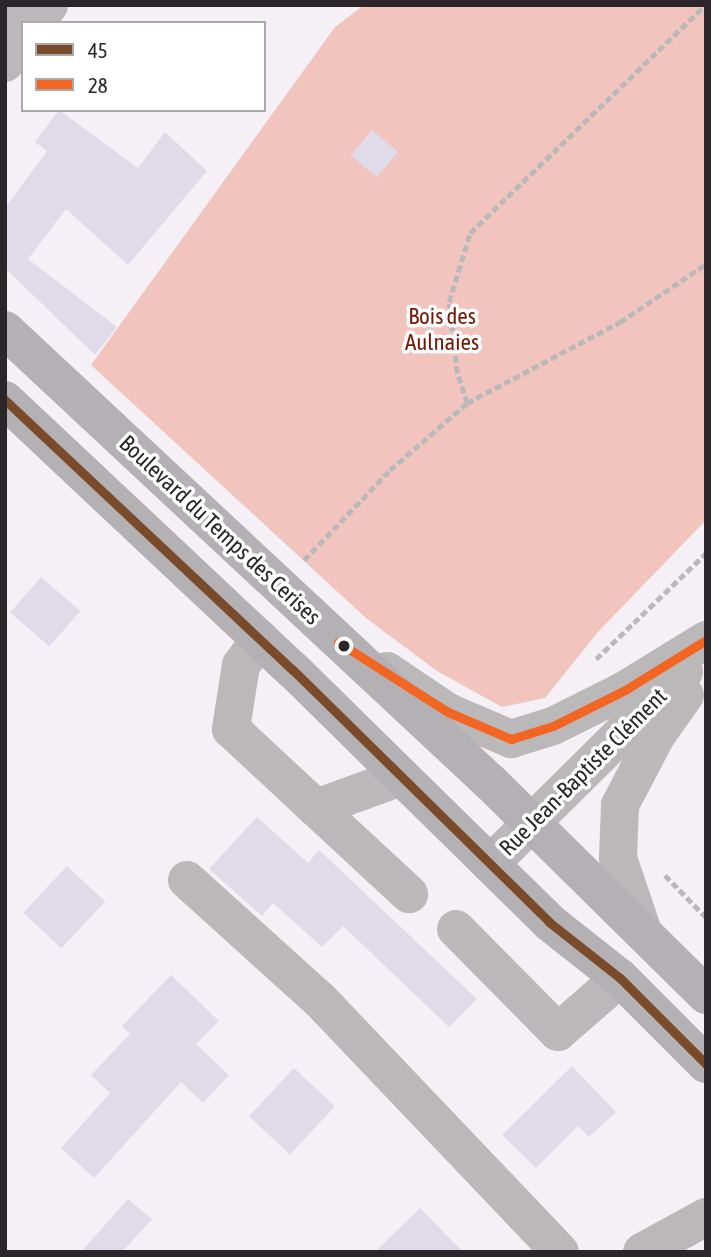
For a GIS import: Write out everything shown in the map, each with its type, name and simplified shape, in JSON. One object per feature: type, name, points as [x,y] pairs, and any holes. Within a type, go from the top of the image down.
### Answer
[{"type":"main road","name":"Boulevard du Temps des Cerises","points":[[5,330],[641,926],[706,995]]},
{"type":"main road","points":[[5,400],[260,639],[549,922],[620,978],[706,1065]]},
{"type":"street","points":[[5,63],[17,19],[49,5]]},
{"type":"street","points":[[260,639],[241,665],[231,729],[409,894]]},
{"type":"street","points":[[338,642],[448,712],[511,739],[553,726],[625,690],[706,640]]},
{"type":"street","name":"Rue Jean-Baptiste Clément","points":[[490,864],[706,650]]},
{"type":"street","points":[[641,926],[618,858],[620,805],[656,736],[706,664]]},
{"type":"street","points":[[316,808],[401,778]]},
{"type":"street","points":[[187,880],[320,1000],[560,1252]]},
{"type":"street","points":[[456,929],[558,1032],[620,978]]},
{"type":"street","points":[[642,1252],[706,1217]]},
{"type":"path","points":[[467,402],[457,373],[449,302],[470,233],[705,5]]},
{"type":"path","points":[[299,566],[390,470],[467,402],[620,322],[706,264]]},
{"type":"path","points":[[593,661],[706,553]]},
{"type":"path","points":[[658,867],[706,917]]},
{"type":"green space","name":"Bois des Aulnaies","points":[[364,5],[706,5],[706,520],[597,633],[545,698],[502,707],[437,671],[366,618],[91,365],[335,27]]},
{"type":"building","points":[[58,112],[62,112],[138,168],[165,132],[207,171],[128,265],[66,209],[28,259],[117,327],[95,355],[5,268],[5,208],[47,151],[35,142]]},
{"type":"building","points":[[372,130],[398,152],[377,177],[351,155]]},
{"type":"building","points":[[41,577],[80,611],[49,647],[10,612]]},
{"type":"building","points":[[257,817],[308,863],[319,850],[477,999],[449,1027],[343,926],[322,947],[273,903],[262,916],[209,869]]},
{"type":"building","points":[[67,866],[105,901],[61,948],[23,913]]},
{"type":"building","points":[[171,975],[219,1021],[196,1044],[229,1075],[203,1103],[181,1082],[94,1178],[61,1148],[110,1093],[91,1075],[130,1034],[122,1026]]},
{"type":"building","points":[[572,1066],[616,1112],[589,1137],[578,1126],[536,1168],[502,1135]]},
{"type":"building","points":[[294,1068],[335,1106],[290,1154],[249,1116]]},
{"type":"building","points":[[128,1199],[152,1219],[122,1252],[81,1252]]},
{"type":"building","points":[[420,1208],[463,1252],[375,1252]]},
{"type":"transit line","name":"45","points":[[5,400],[293,670],[549,922],[620,978],[706,1064]]},
{"type":"transit line","name":"28","points":[[338,642],[448,712],[511,739],[553,726],[625,690],[706,640]]}]
